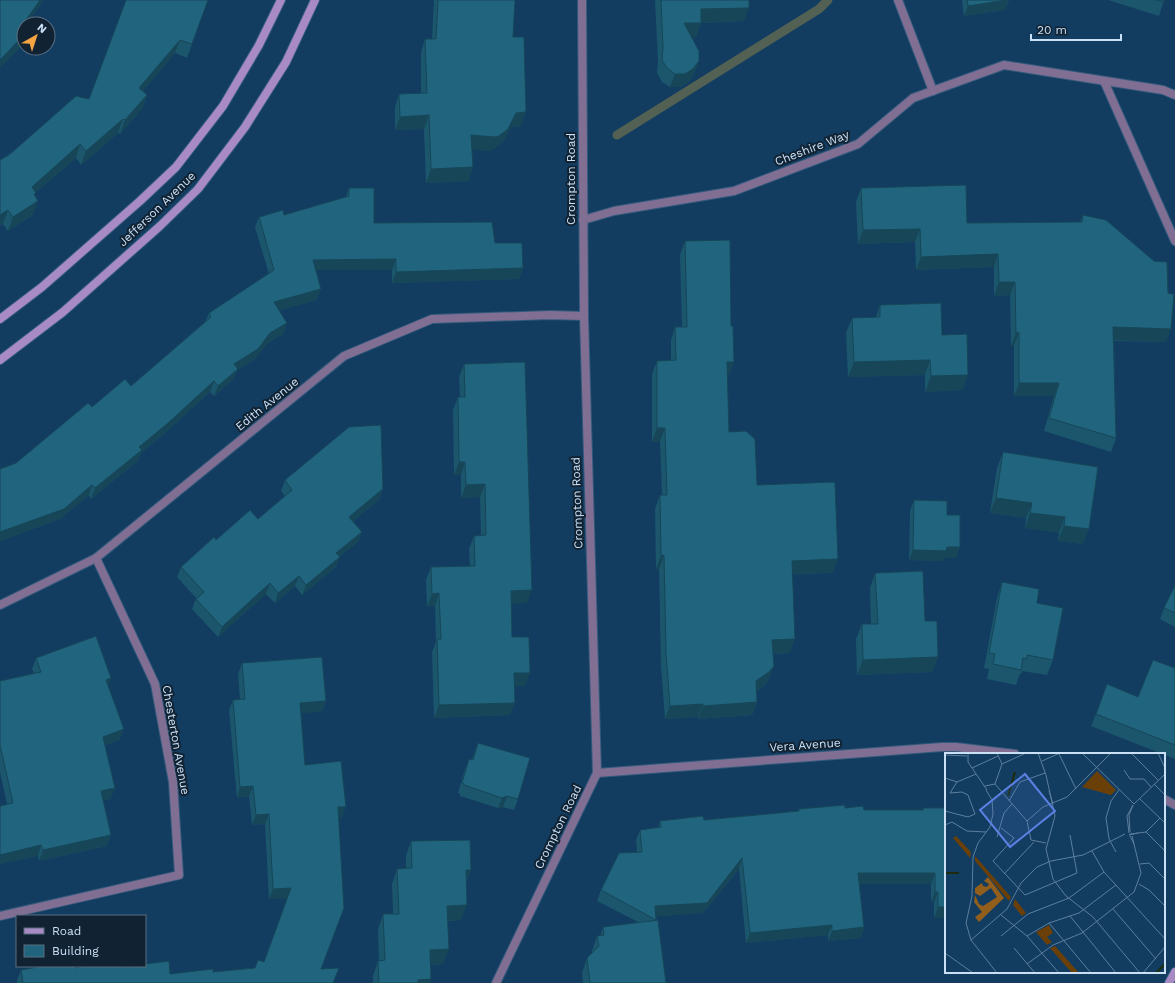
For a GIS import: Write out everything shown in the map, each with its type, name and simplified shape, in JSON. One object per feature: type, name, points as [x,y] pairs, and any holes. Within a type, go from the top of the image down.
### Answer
[{"type":"main road","name":"Jefferson Avenue","points":[[0,319],[42,287],[140,201],[176,167],[223,106],[259,45],[281,0]]},
{"type":"main road","name":"Jefferson Avenue","points":[[0,360],[63,312],[160,226],[198,189],[245,126],[286,62],[314,0]]},
{"type":"main road","points":[[1169,983],[1175,972]]},
{"type":"street","name":"Crompton Road","points":[[496,983],[597,773],[584,316],[582,0]]},
{"type":"street","points":[[898,0],[933,91]]},
{"type":"street","name":"Cheshire Way","points":[[583,220],[614,211],[734,192],[858,144],[913,98],[1004,65],[1163,90],[1175,95]]},
{"type":"street","points":[[1104,81],[1175,241]]},
{"type":"street","name":"Edith Avenue","points":[[0,605],[96,558],[344,356],[432,319],[550,315],[584,316]]},
{"type":"street","name":"Chesterton Avenue","points":[[0,916],[179,875],[173,782],[155,684],[96,558]]},
{"type":"street","name":"Vera Avenue","points":[[597,773],[942,747],[956,747],[1007,753]]},
{"type":"street","points":[[1165,799],[1175,804]]},
{"type":"building","points":[[0,0],[40,0],[29,16],[16,16],[16,43],[0,60]]},
{"type":"building","points":[[126,0],[208,0],[192,44],[180,40],[139,88],[147,95],[125,120],[123,119],[86,151],[80,144],[32,187],[36,193],[34,194],[38,201],[13,217],[8,210],[0,215],[0,160],[9,155],[76,96],[89,99]]},
{"type":"building","points":[[438,0],[515,0],[513,37],[524,37],[526,112],[516,113],[508,129],[499,136],[471,135],[473,167],[431,169],[429,115],[400,117],[399,94],[427,93],[425,39],[436,39]]},
{"type":"building","points":[[661,0],[749,0],[749,8],[701,9],[701,23],[684,23],[699,51],[699,61],[693,69],[685,74],[675,74],[667,68],[662,60]]},
{"type":"building","points":[[967,0],[1007,0],[968,6]]},
{"type":"building","points":[[966,185],[967,223],[1082,222],[1083,215],[1106,220],[1154,261],[1167,262],[1168,293],[1174,294],[1171,329],[1113,327],[1116,438],[1049,418],[1059,383],[1019,383],[1019,332],[1016,333],[1015,282],[999,282],[998,254],[921,257],[920,229],[863,230],[861,188]]},
{"type":"building","points":[[349,188],[374,188],[374,223],[492,222],[495,243],[522,243],[523,268],[396,272],[396,259],[313,260],[321,289],[274,302],[287,323],[270,333],[258,349],[234,364],[238,369],[218,386],[214,381],[167,424],[139,447],[142,450],[95,488],[92,485],[64,509],[0,532],[0,469],[16,463],[88,403],[92,407],[125,379],[131,386],[211,317],[209,313],[274,270],[259,217],[283,210],[284,215],[349,196]]},
{"type":"building","points":[[730,240],[731,326],[733,326],[734,362],[727,362],[729,432],[746,431],[755,439],[757,485],[835,482],[838,559],[792,561],[795,639],[772,640],[774,666],[769,672],[756,681],[757,702],[703,706],[703,704],[670,706],[666,652],[664,555],[661,556],[660,495],[667,495],[665,428],[657,428],[657,361],[676,360],[675,327],[687,327],[685,241]]},
{"type":"building","points":[[941,303],[942,335],[967,334],[968,375],[931,376],[930,360],[854,362],[852,318],[880,317],[880,305]]},
{"type":"building","points":[[525,362],[532,590],[511,591],[512,637],[529,637],[530,673],[514,673],[515,703],[439,705],[437,639],[441,639],[439,593],[432,594],[431,567],[475,566],[474,536],[486,535],[485,484],[466,485],[465,462],[459,462],[458,397],[465,397],[464,364]]},
{"type":"building","points":[[381,425],[383,489],[349,517],[362,532],[336,553],[340,557],[306,585],[299,576],[278,593],[270,583],[222,627],[196,599],[204,592],[181,567],[214,537],[216,540],[250,510],[258,519],[292,490],[285,480],[349,427]]},
{"type":"building","points":[[1003,452],[1098,467],[1089,529],[1064,526],[1065,517],[1030,513],[1032,503],[996,498]]},
{"type":"building","points":[[914,500],[947,501],[947,515],[960,515],[960,547],[947,547],[946,551],[913,550]]},
{"type":"building","points":[[923,571],[925,621],[937,621],[938,657],[863,660],[862,624],[878,624],[875,573]]},
{"type":"building","points":[[1002,582],[1039,589],[1037,603],[1063,608],[1053,660],[1027,655],[1027,659],[1023,658],[1021,670],[993,664],[995,654],[989,653]]},
{"type":"building","points":[[1175,585],[1175,613],[1164,608]]},
{"type":"building","points":[[96,636],[111,678],[106,680],[124,729],[103,737],[115,788],[101,791],[111,835],[43,850],[41,845],[0,855],[0,806],[13,803],[0,745],[0,681],[41,672],[36,658]]},
{"type":"building","points":[[322,657],[326,701],[300,703],[305,765],[341,761],[346,807],[338,807],[344,908],[321,969],[339,968],[333,983],[23,983],[21,970],[38,967],[146,967],[146,964],[169,961],[170,974],[213,969],[213,972],[255,968],[258,960],[264,962],[291,888],[273,889],[269,814],[256,815],[253,786],[240,787],[233,700],[245,699],[242,663]]},
{"type":"building","points":[[1153,660],[1175,668],[1175,745],[1096,714],[1107,684],[1138,697]]},
{"type":"building","points":[[478,743],[530,758],[518,799],[507,796],[502,798],[462,783],[469,759],[473,760]]},
{"type":"building","points":[[845,805],[845,808],[863,806],[864,810],[923,810],[923,808],[945,808],[945,907],[938,907],[938,892],[935,892],[935,873],[858,873],[864,927],[832,931],[832,925],[750,933],[742,858],[707,903],[655,906],[656,920],[601,890],[619,853],[642,852],[640,830],[661,827],[660,821],[703,816],[704,820],[799,811],[799,809]]},
{"type":"building","points":[[470,840],[471,870],[466,870],[467,905],[447,906],[449,949],[430,950],[431,979],[418,980],[418,983],[379,983],[378,961],[385,960],[383,914],[399,914],[397,869],[412,868],[411,841]]},
{"type":"building","points":[[658,920],[666,983],[590,983],[587,958],[599,946],[597,936],[604,935],[603,927]]},
{"type":"waterway","points":[[617,135],[819,9],[828,0]]}]
